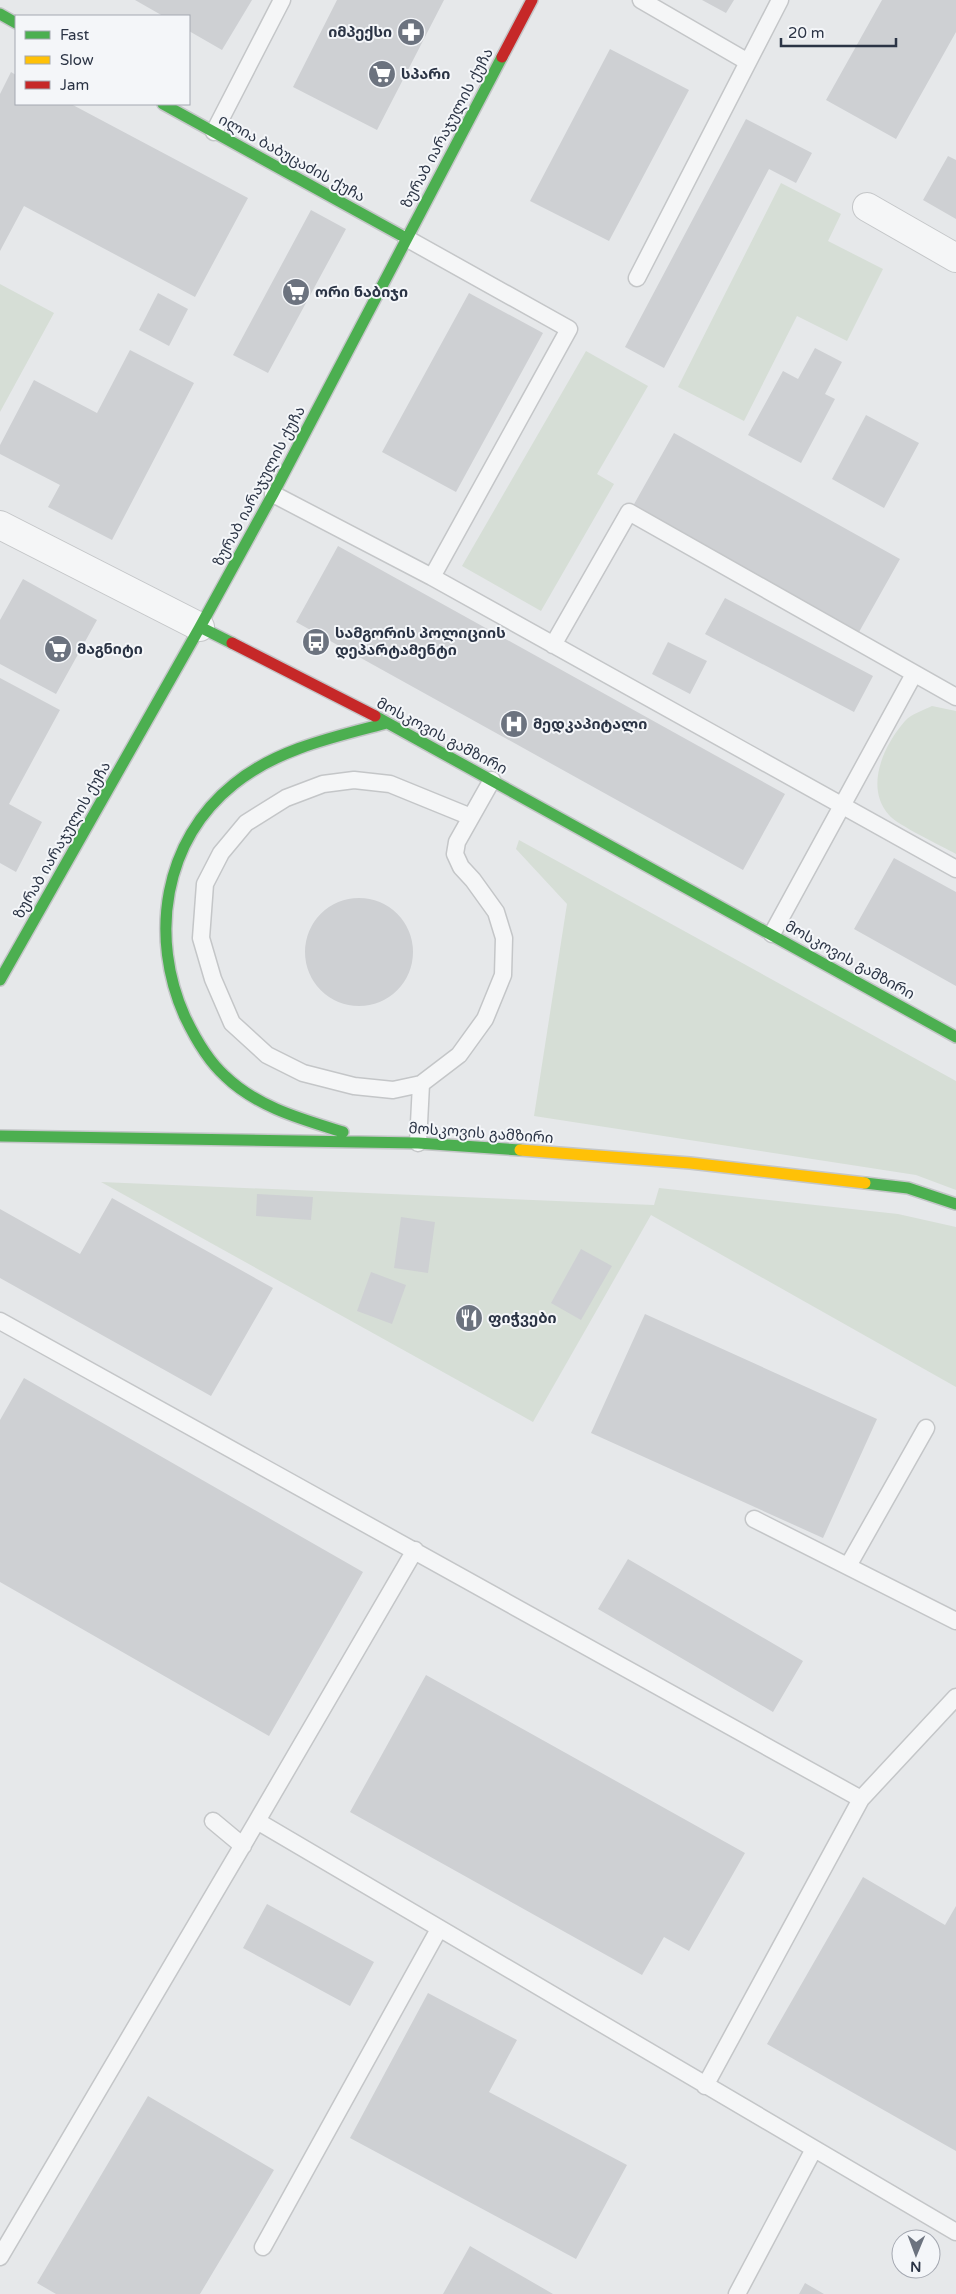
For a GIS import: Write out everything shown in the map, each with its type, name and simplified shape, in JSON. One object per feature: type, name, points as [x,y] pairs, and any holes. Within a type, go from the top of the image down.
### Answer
[{"type":"main road","name":"ზურაბ იარაჯულის ქუჩა","points":[[0,980],[200,628],[273,494],[532,0]]},
{"type":"main road","points":[[0,14],[15,22]]},
{"type":"main road","name":"ილია ბაბუცაძის ქუჩა","points":[[165,105],[406,238]]},
{"type":"main road","name":"მოსკოვის გამზირი","points":[[200,628],[387,722],[956,1037]]},
{"type":"main road","points":[[378,1142],[297,1119],[265,1105],[230,1081],[206,1056],[178,1005],[164,940],[165,906],[173,874],[202,816],[222,794],[243,776],[278,757],[312,744],[387,722]]},
{"type":"main road","name":"მოსკოვის გამზირი","points":[[0,1136],[418,1143],[700,1164],[908,1188],[956,1204]]},
{"type":"street","points":[[867,207],[956,258]]},
{"type":"street","points":[[0,525],[200,628]]},
{"type":"lane","points":[[214,132],[282,0]]},
{"type":"lane","points":[[642,0],[748,62]]},
{"type":"lane","points":[[636,278],[780,0]]},
{"type":"lane","points":[[406,238],[569,329],[432,577]]},
{"type":"lane","points":[[273,494],[432,577],[956,869]]},
{"type":"lane","points":[[553,645],[629,512],[956,697]]},
{"type":"lane","points":[[772,934],[914,674]]},
{"type":"lane","points":[[471,817],[390,784],[354,780],[323,784],[286,798],[246,823],[221,853],[204,884],[201,938],[213,979],[232,1023],[267,1055],[303,1073],[354,1086],[392,1090],[421,1084],[459,1055],[485,1019],[503,975],[504,938],[496,912],[461,867],[456,854],[457,842],[492,780]]},
{"type":"lane","points":[[418,1143],[421,1084]]},
{"type":"lane","points":[[0,1321],[861,1799]]},
{"type":"lane","points":[[848,1566],[926,1428]]},
{"type":"lane","points":[[754,1518],[956,1621]]},
{"type":"lane","points":[[0,2257],[258,1822],[415,1550]]},
{"type":"lane","points":[[705,2086],[861,1799],[956,1697]]},
{"type":"lane","points":[[212,1821],[243,1846]]},
{"type":"lane","points":[[258,1822],[956,2232]]},
{"type":"lane","points":[[263,2247],[439,1928]]},
{"type":"lane","points":[[737,2294],[814,2148]]},
{"type":"shaded area","points":[[781,183],[841,214],[828,241],[883,269],[847,341],[797,316],[744,421],[678,387]]},
{"type":"shaded area","points":[[0,284],[54,313],[0,412]]},
{"type":"shaded area","points":[[586,351],[648,386],[597,474],[614,484],[541,611],[462,566]]},
{"type":"shaded area","points":[[932,706],[956,711],[956,854],[910,830],[894,819],[882,804],[878,792],[880,766],[890,742],[908,719],[914,714]]},
{"type":"shaded area","points":[[519,840],[956,1081],[956,1190],[916,1175],[534,1116],[567,904],[516,849]]},
{"type":"shaded area","name":"ფიჭვები","points":[[101,1182],[654,1205],[659,1188],[898,1214],[956,1227],[956,1387],[651,1215],[533,1422]]},
{"type":"building","points":[[135,0],[252,0],[222,50],[190,32],[190,15],[161,15]]},
{"type":"building","points":[[337,0],[444,0],[377,130],[293,87]]},
{"type":"building","points":[[702,0],[734,0],[726,13]]},
{"type":"building","points":[[882,0],[956,0],[956,32],[896,139],[826,100]]},
{"type":"building","points":[[610,49],[689,90],[609,241],[530,201]]},
{"type":"building","points":[[11,72],[15,74],[15,105],[73,105],[248,198],[195,297],[24,206],[0,251],[0,94]]},
{"type":"building","points":[[746,119],[812,153],[796,183],[769,169],[664,368],[625,347]]},
{"type":"building","points":[[948,156],[956,160],[956,219],[923,200]]},
{"type":"building","points":[[311,210],[346,229],[268,373],[233,355]]},
{"type":"building","points":[[158,293],[188,309],[169,346],[139,330]]},
{"type":"building","points":[[469,293],[543,333],[456,492],[382,452]]},
{"type":"building","points":[[815,348],[842,362],[825,394],[835,399],[801,463],[748,435],[783,371],[798,379]]},
{"type":"building","points":[[130,350],[194,383],[112,540],[48,507],[60,485],[0,454],[0,445],[34,380],[97,413]]},
{"type":"building","points":[[866,415],[919,443],[884,508],[832,479]]},
{"type":"building","points":[[674,433],[900,559],[859,632],[633,506]]},
{"type":"building","points":[[338,546],[785,794],[743,870],[296,622]]},
{"type":"building","points":[[23,579],[97,620],[56,694],[0,664],[0,620]]},
{"type":"building","points":[[725,598],[873,676],[854,712],[705,634]]},
{"type":"building","points":[[668,642],[707,661],[690,694],[652,674]]},
{"type":"building","points":[[0,678],[60,710],[9,804],[42,822],[16,872],[0,863]]},
{"type":"building","points":[[894,858],[956,892],[956,986],[854,929]]},
{"type":"building","points":[[359,898],[380,902],[397,914],[409,931],[413,952],[409,973],[397,990],[380,1002],[359,1006],[338,1002],[321,990],[309,973],[305,952],[309,931],[321,914],[338,902]]},
{"type":"building","points":[[257,1194],[313,1197],[311,1220],[256,1216]]},
{"type":"building","points":[[112,1198],[273,1288],[211,1396],[0,1278],[0,1209],[80,1254]]},
{"type":"building","points":[[401,1217],[435,1222],[428,1273],[394,1268]]},
{"type":"building","points":[[581,1249],[612,1266],[581,1320],[551,1303]]},
{"type":"building","points":[[371,1272],[406,1285],[392,1324],[357,1311]]},
{"type":"building","points":[[645,1314],[877,1419],[823,1538],[591,1433]]},
{"type":"building","points":[[24,1378],[363,1572],[269,1736],[0,1582],[0,1420]]},
{"type":"building","points":[[628,1559],[803,1661],[773,1712],[598,1609]]},
{"type":"building","points":[[426,1675],[745,1853],[689,1951],[664,1937],[642,1975],[350,1812]]},
{"type":"building","points":[[863,1877],[945,1925],[956,1906],[956,2151],[767,2044]]},
{"type":"building","points":[[267,1904],[374,1962],[350,2006],[243,1948]]},
{"type":"building","points":[[428,1993],[517,2040],[489,2092],[627,2165],[576,2259],[350,2138]]},
{"type":"building","points":[[148,2096],[274,2170],[200,2294],[56,2294],[37,2283]]},
{"type":"building","points":[[470,2246],[553,2294],[443,2294]]},
{"type":"building","points":[[805,2283],[824,2294],[799,2294]]},
{"type":"traffic: fast","points":[[0,14],[15,22]]},
{"type":"traffic: fast","points":[[200,627],[273,494],[502,57]]},
{"type":"traffic: fast","points":[[165,105],[406,238]]},
{"type":"traffic: fast","points":[[0,980],[200,627],[232,643]]},
{"type":"traffic: fast","points":[[375,716],[956,1037]]},
{"type":"traffic: fast","points":[[343,1132],[280,1111],[251,1096],[225,1076],[202,1048],[185,1017],[174,986],[167,955],[166,923],[169,892],[178,862],[191,833],[210,807],[234,784],[251,772],[287,753],[327,739],[387,723]]},
{"type":"traffic: fast","points":[[0,1136],[418,1143],[520,1150]]},
{"type":"traffic: fast","points":[[865,1183],[908,1188],[956,1204]]},
{"type":"traffic: slow","points":[[520,1150],[690,1163],[865,1183]]},
{"type":"traffic: jam","points":[[502,57],[532,0]]},
{"type":"traffic: jam","points":[[232,643],[375,716]]},
{"type":"place","name":"იმპექსი","points":[[411,32]]},
{"type":"place","name":"სპარი","points":[[382,74]]},
{"type":"place","name":"ორი ნაბიჯი","points":[[296,292]]},
{"type":"place","name":"სამგორის პოლიციის დეპარტამენტი","points":[[316,642]]},
{"type":"place","name":"მაგნიტი","points":[[58,649]]},
{"type":"place","name":"მედკაპიტალი","points":[[514,724]]},
{"type":"place","name":"ფიჭვები","points":[[469,1318]]}]
